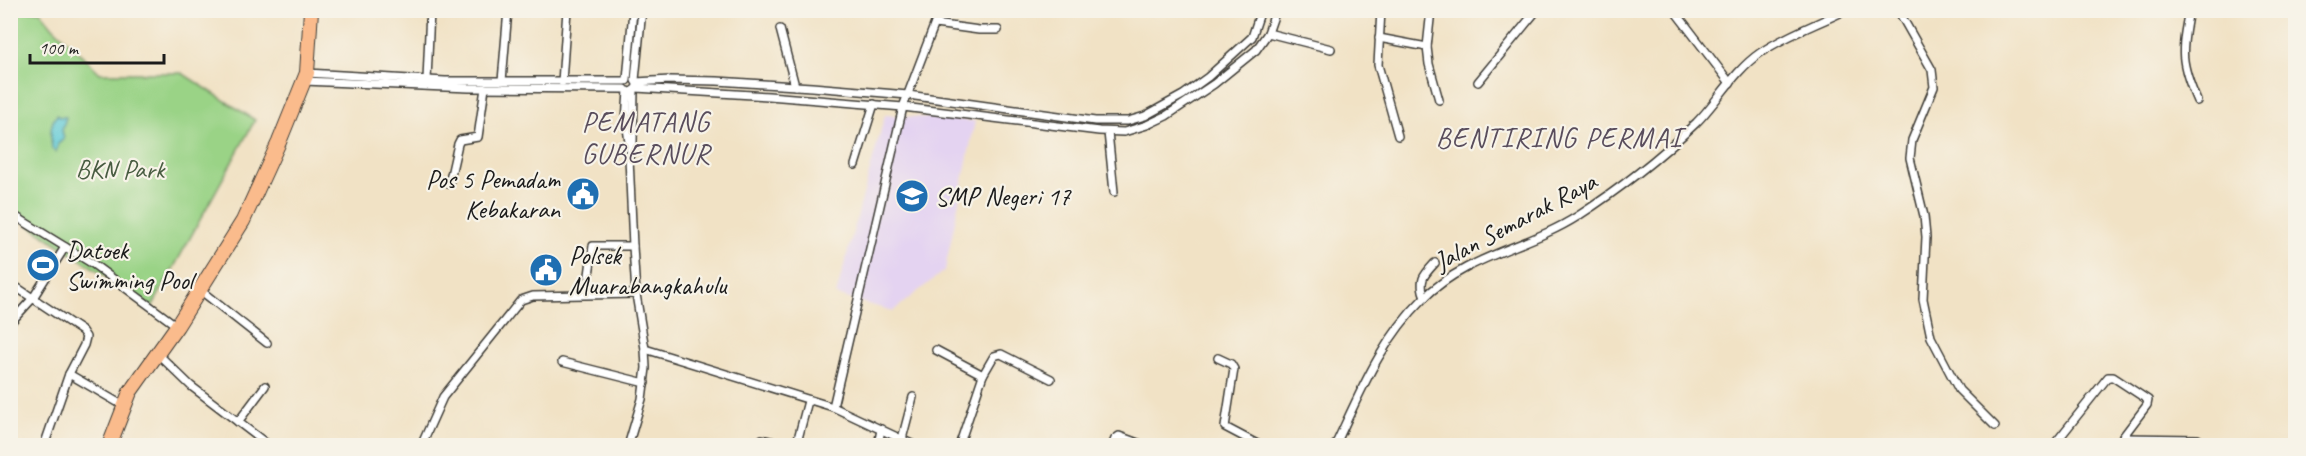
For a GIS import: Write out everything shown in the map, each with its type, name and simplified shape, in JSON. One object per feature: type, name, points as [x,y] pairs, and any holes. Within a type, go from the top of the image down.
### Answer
[{"type":"highway","points":[[109,446],[130,392],[177,326],[243,221],[306,77],[311,10]]},
{"type":"street","points":[[427,80],[430,10]]},
{"type":"street","points":[[502,81],[508,10]]},
{"type":"street","points":[[562,82],[567,10]]},
{"type":"street","points":[[628,446],[645,384],[645,349],[636,294],[633,246],[630,150],[633,142],[631,85],[633,10]]},
{"type":"street","points":[[631,85],[642,10]]},
{"type":"street","points":[[833,407],[903,107],[940,10]]},
{"type":"street","points":[[306,77],[485,88],[631,85],[682,80],[795,86],[908,95],[1084,119],[1128,121],[1145,116],[1183,95],[1209,77],[1252,37],[1261,10]]},
{"type":"street","points":[[306,77],[631,85],[874,104],[1108,132],[1134,130],[1166,116],[1214,84],[1256,50],[1268,33],[1276,10]]},
{"type":"street","points":[[1381,10],[1378,65],[1398,136]]},
{"type":"street","points":[[1431,10],[1427,47],[1429,64],[1439,100]]},
{"type":"street","points":[[1674,10],[1730,83]]},
{"type":"street","name":"Jalan Semarak Raya","points":[[1335,446],[1373,364],[1407,316],[1443,281],[1458,271],[1577,217],[1661,154],[1697,122],[1744,67],[1760,53],[1846,10]]},
{"type":"street","points":[[1898,10],[1932,70],[1934,87],[1912,140],[1910,158],[1926,237],[1923,299],[1931,337],[1959,390],[1995,426]]},
{"type":"street","points":[[2189,10],[2183,60],[2185,73],[2197,101]]},
{"type":"street","points":[[1478,82],[1533,12]]},
{"type":"street","points":[[936,24],[980,30],[999,30]]},
{"type":"street","points":[[780,29],[795,86]]},
{"type":"street","points":[[1268,33],[1330,49]]},
{"type":"street","points":[[1379,38],[1427,47]]},
{"type":"street","points":[[1245,45],[1256,50]]},
{"type":"street","points":[[449,184],[460,140],[478,137],[480,132],[485,88]]},
{"type":"street","points":[[855,165],[874,104]]},
{"type":"street","points":[[1108,132],[1114,192]]},
{"type":"street","points":[[10,213],[93,264],[177,326]]},
{"type":"street","points":[[589,275],[593,246],[633,246]]},
{"type":"street","points":[[10,323],[33,298],[65,247]]},
{"type":"street","points":[[1425,297],[1420,285],[1435,263]]},
{"type":"street","points":[[10,283],[82,331],[86,337],[69,374],[44,446]]},
{"type":"street","points":[[200,290],[267,342]]},
{"type":"street","points":[[421,446],[442,397],[520,300],[533,296],[636,294]]},
{"type":"street","points":[[645,349],[807,401],[833,407],[916,446]]},
{"type":"street","points":[[936,350],[983,375]]},
{"type":"street","points":[[959,446],[983,375],[990,360],[999,353],[1051,379]]},
{"type":"street","points":[[158,354],[191,386],[267,444]]},
{"type":"street","points":[[1218,358],[1231,364],[1234,369],[1225,427],[1261,446]]},
{"type":"street","points":[[562,362],[645,384]]},
{"type":"street","points":[[69,374],[124,406]]},
{"type":"street","points":[[2053,446],[2108,376],[2148,400],[2147,405],[2116,446]]},
{"type":"street","points":[[238,422],[265,386]]},
{"type":"street","points":[[902,439],[914,397]]},
{"type":"street","points":[[762,439],[794,446],[807,401]]},
{"type":"street","points":[[878,446],[881,429]]},
{"type":"street","points":[[1112,446],[1115,439],[1123,436],[1146,446]]},
{"type":"street","points":[[2122,438],[2198,439]]},
{"type":"shaded area","name":"SMP Negeri 17","points":[[885,115],[975,121],[945,270],[893,311],[836,295]]},
{"type":"green space","name":"BKN Park","points":[[10,11],[40,11],[100,73],[182,73],[255,120],[152,307],[11,213]]},
{"type":"water","points":[[57,115],[66,117],[62,130],[64,139],[58,144],[56,152],[52,149],[51,131]]},
{"type":"place","name":"Pos 5 Pemadam Kebakaran","points":[[583,194]]},
{"type":"place","name":"SMP Negeri 17","points":[[912,196]]},
{"type":"place","name":"Datoek Swimming Pool","points":[[43,265]]},
{"type":"place","name":"Polsek Muarabangkahulu","points":[[546,270]]},
{"type":"district","name":"PEMATANG GUBERNUR","points":[[646,137]]},
{"type":"district","name":"BENTIRING PERMAI","points":[[1559,137]]}]
